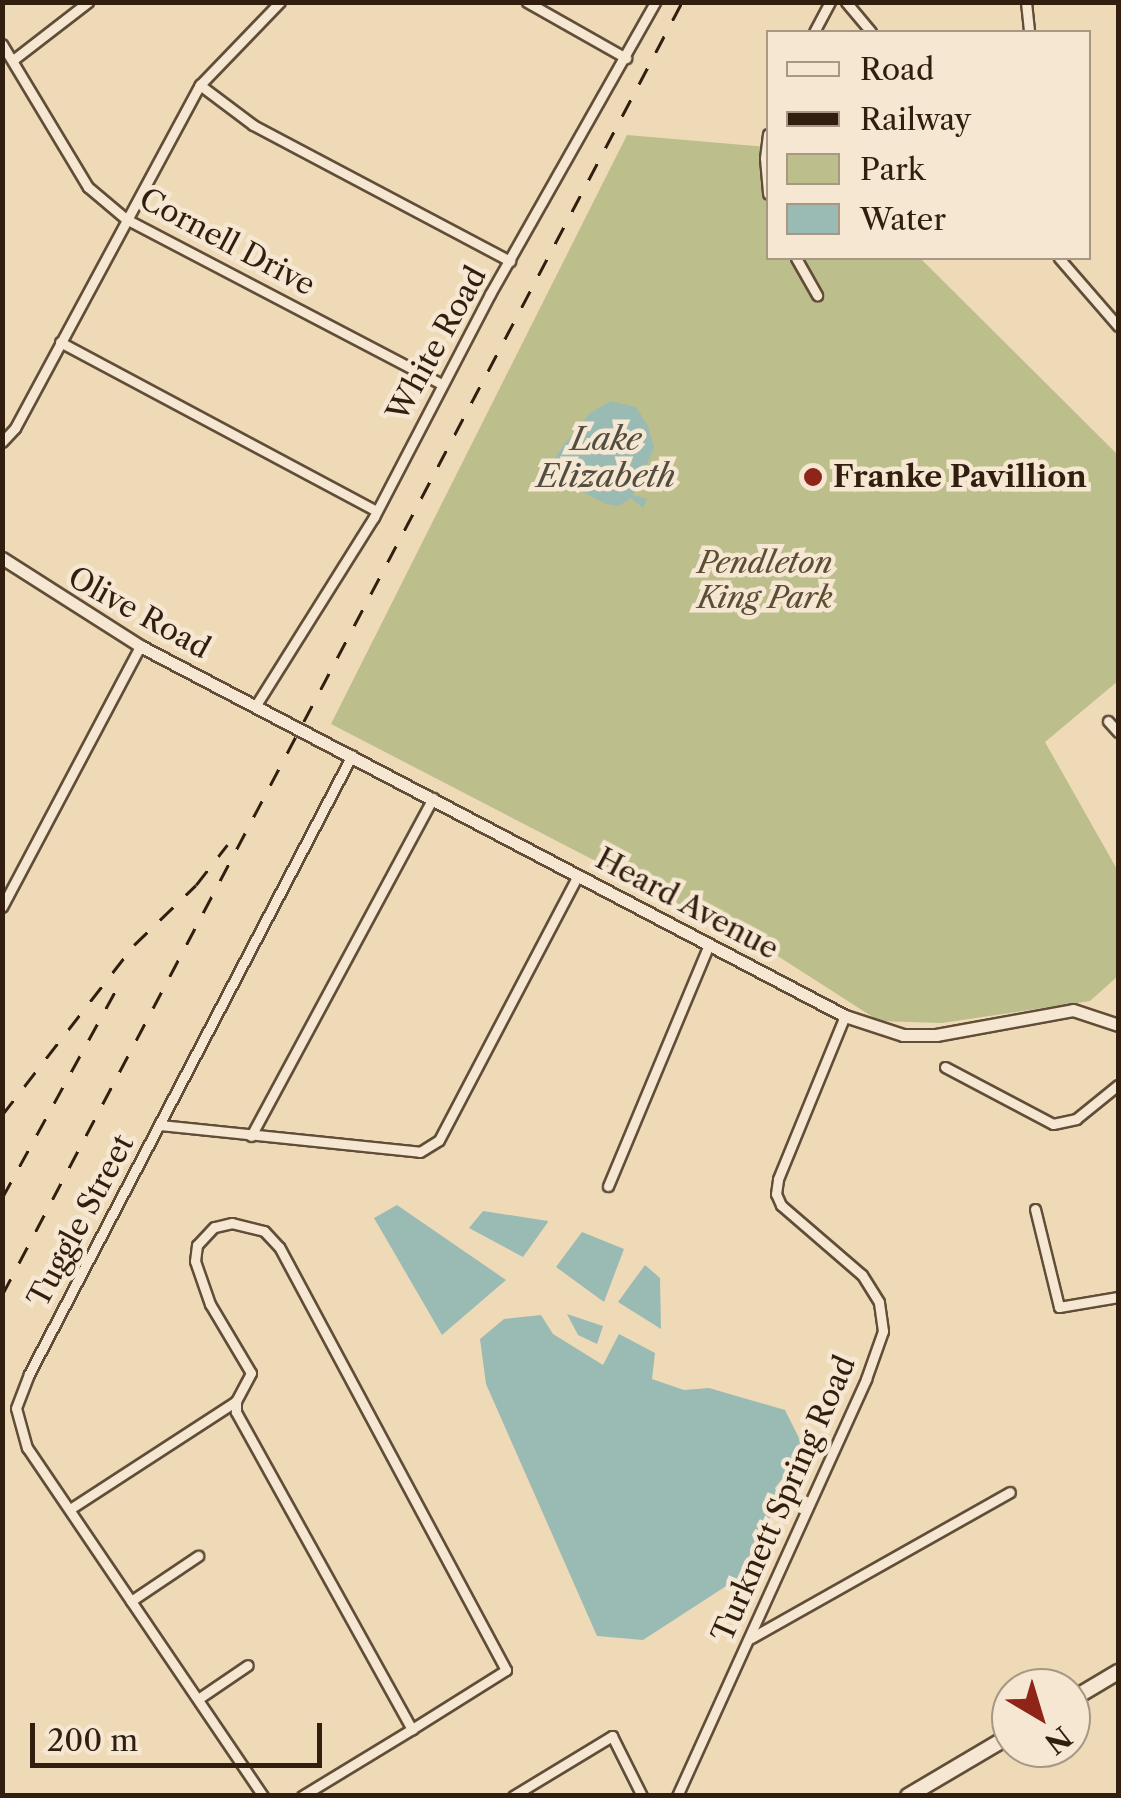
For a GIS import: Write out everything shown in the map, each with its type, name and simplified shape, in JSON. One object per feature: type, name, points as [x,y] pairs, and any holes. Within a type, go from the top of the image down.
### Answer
[{"type":"main road","points":[[1091,1688],[1118,1672]]},
{"type":"main road","points":[[914,1794],[991,1747]]},
{"type":"street","points":[[14,60],[88,2]]},
{"type":"street","points":[[256,2],[267,14]]},
{"type":"street","points":[[2,442],[200,85],[280,2]]},
{"type":"street","points":[[528,2],[626,58]]},
{"type":"street","name":"White Road","points":[[256,705],[376,511],[442,384],[656,2]]},
{"type":"street","points":[[815,30],[830,2]]},
{"type":"street","points":[[846,2],[868,30]]},
{"type":"street","points":[[1026,2],[1029,30]]},
{"type":"street","name":"Cornell Drive","points":[[2,44],[88,187],[126,219],[442,384]]},
{"type":"street","points":[[200,85],[253,125],[510,261]]},
{"type":"street","points":[[797,260],[817,294]]},
{"type":"street","points":[[1061,260],[1118,326]]},
{"type":"street","points":[[60,342],[376,511]]},
{"type":"street","name":"Olive Road","points":[[2,558],[66,603],[140,646],[256,705]]},
{"type":"street","points":[[2,907],[140,646]]},
{"type":"street","name":"Heard Avenue","points":[[256,705],[845,1016],[904,1036],[936,1035],[1073,1010],[1118,1025]]},
{"type":"street","points":[[1108,721],[1118,732]]},
{"type":"street","name":"Tuggle Street","points":[[263,1796],[26,1445],[16,1416],[18,1398],[352,756]]},
{"type":"street","points":[[251,1136],[433,798]]},
{"type":"street","points":[[160,1125],[420,1152],[438,1140],[578,875]]},
{"type":"street","points":[[608,1186],[710,944]]},
{"type":"street","name":"Turknett Spring Road","points":[[677,1796],[876,1356],[882,1330],[879,1302],[862,1274],[781,1205],[776,1194],[778,1179],[845,1016]]},
{"type":"street","points":[[944,1067],[1053,1124],[1076,1120],[1118,1085]]},
{"type":"street","points":[[1035,1209],[1059,1308],[1118,1297]]},
{"type":"street","points":[[70,1509],[236,1400],[251,1373],[197,1272],[195,1253],[206,1233],[232,1223],[264,1231],[280,1248],[506,1670],[302,1796]]},
{"type":"street","points":[[236,1400],[240,1420],[287,1498],[412,1728]]},
{"type":"street","points":[[749,1639],[1010,1492]]},
{"type":"street","points":[[132,1601],[198,1556]]},
{"type":"street","points":[[198,1699],[248,1665]]},
{"type":"street","points":[[513,1796],[612,1736],[642,1796]]},
{"type":"green space","name":"Pendleton King Park","points":[[627,135],[766,147],[766,260],[922,260],[1118,455],[1118,681],[1045,742],[1118,871],[1118,976],[1090,1001],[942,1023],[879,1021],[773,953],[331,724]]},
{"type":"water","name":"Lake Elizabeth","points":[[611,401],[636,407],[648,426],[654,448],[633,495],[647,499],[643,508],[631,498],[618,506],[607,504],[556,479],[556,457],[563,446],[590,413]]},
{"type":"water","points":[[397,1205],[506,1280],[442,1335],[374,1218]]},
{"type":"water","points":[[483,1211],[548,1222],[523,1257],[469,1228]]},
{"type":"water","points":[[582,1232],[624,1249],[604,1302],[556,1267]]},
{"type":"water","points":[[645,1265],[660,1278],[661,1329],[618,1302]]},
{"type":"water","points":[[567,1314],[603,1326],[597,1344],[578,1335]]},
{"type":"water","points":[[541,1315],[553,1334],[603,1365],[619,1334],[655,1353],[652,1379],[684,1390],[709,1388],[785,1410],[805,1450],[775,1488],[779,1501],[737,1579],[643,1640],[597,1636],[486,1384],[480,1339],[504,1319]]},
{"type":"railway","points":[[2,1295],[682,2]]},
{"type":"railway","points":[[2,1115],[134,945],[196,885],[227,845]]},
{"type":"railway","points":[[2,1198],[122,979]]},
{"type":"place","name":"Franke Pavillion","points":[[813,477]]}]
